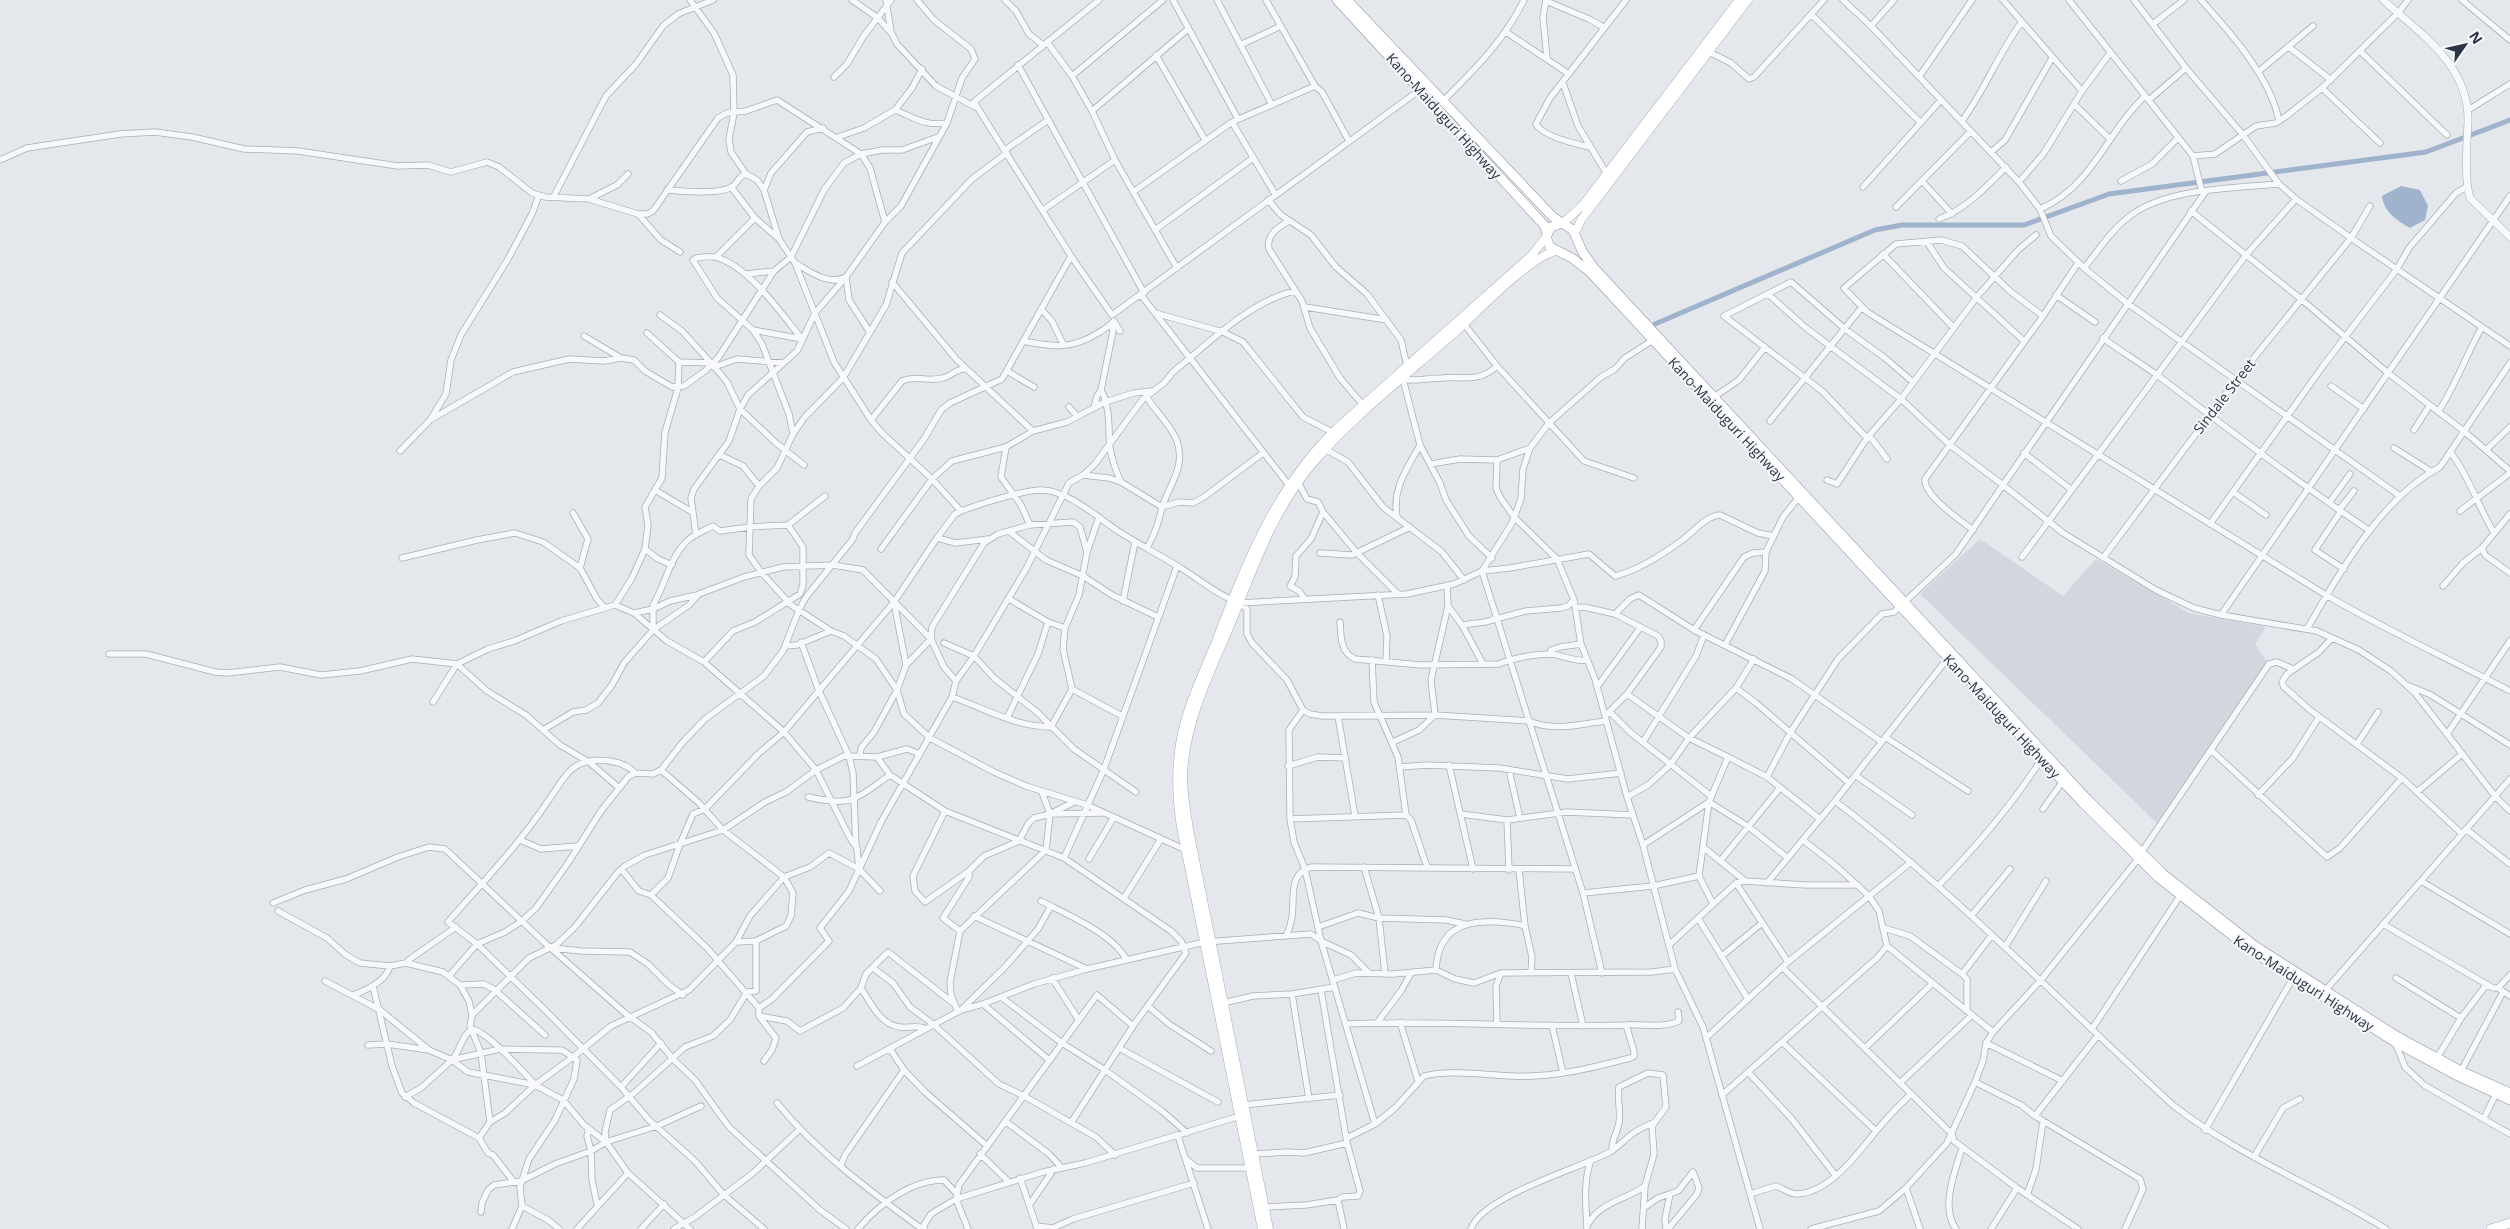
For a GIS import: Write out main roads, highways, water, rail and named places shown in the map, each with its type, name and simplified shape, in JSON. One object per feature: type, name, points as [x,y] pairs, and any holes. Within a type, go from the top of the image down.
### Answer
[{"type":"main road","name":"Kano-Maiduguri Highway","points":[[1337,0],[1423,87],[1442,102],[1553,217],[1562,223]]},
{"type":"main road","name":"Kano-Maiduguri Highway","points":[[1347,0],[1544,225],[1547,235]]},
{"type":"main road","points":[[1562,223],[1578,211],[1739,0]]},
{"type":"main road","points":[[1269,1229],[1224,1003],[1186,850],[1176,787],[1182,732],[1192,699],[1260,549],[1298,482],[1325,449],[1536,260],[1545,254],[1558,252],[1573,246],[1581,220],[1748,0]]},
{"type":"main road","points":[[1262,1229],[1188,830],[1183,790],[1184,764],[1188,739],[1197,706],[1256,541],[1288,484],[1310,456],[1332,432],[1532,255],[1554,224],[1562,223],[1571,226],[1575,235]]},
{"type":"main road","points":[[1547,235],[1550,247],[1558,252]]},
{"type":"main road","name":"Kano-Maiduguri Highway","points":[[1575,235],[1594,268],[1714,397],[1799,496],[2140,856],[2228,926],[2395,1042],[2510,1100]]},
{"type":"main road","name":"Kano-Maiduguri Highway","points":[[1558,252],[1584,266],[1653,340],[1736,424],[1902,604],[1948,658],[2063,781],[2180,896],[2244,946],[2293,978],[2324,993],[2436,1058],[2510,1093]]},
{"type":"main road","points":[[2491,1229],[2510,1223]]},
{"type":"water","points":[[2401,186],[2420,190],[2428,206],[2425,220],[2410,228],[2392,215],[2383,202],[2382,196]]},
{"type":"waterway","points":[[1655,324],[1875,230],[1902,225],[2024,225],[2109,194],[2426,152],[2510,120]]}]
